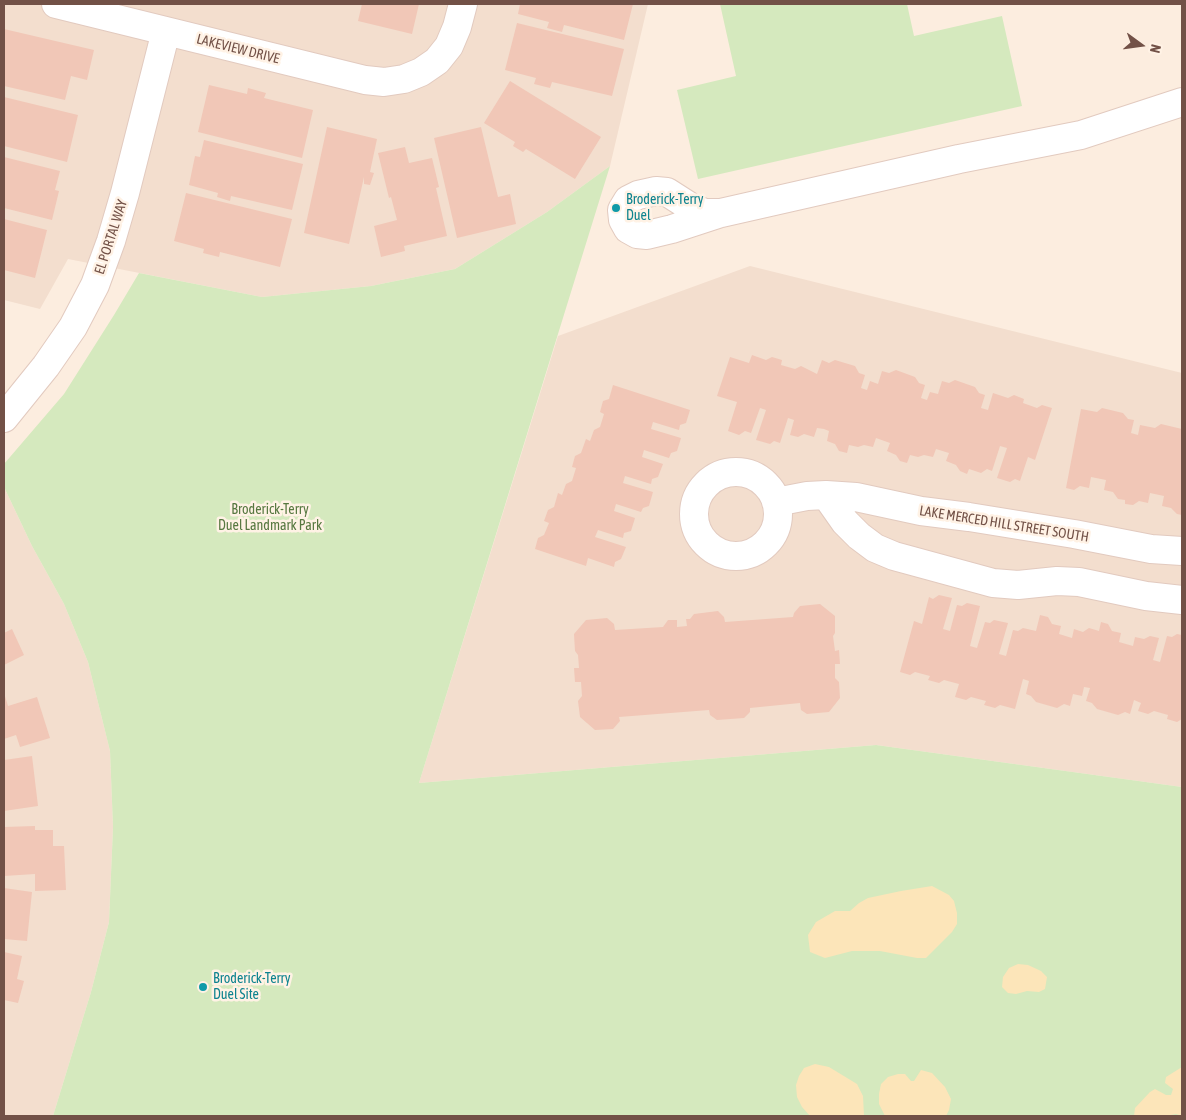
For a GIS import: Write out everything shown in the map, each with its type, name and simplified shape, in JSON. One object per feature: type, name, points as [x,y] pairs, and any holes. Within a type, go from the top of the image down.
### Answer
[{"type":"street","name":"LAKEVIEW DRIVE","points":[[56,4],[365,80],[384,82],[404,79],[421,72],[437,61],[449,46],[457,27],[463,4]]},
{"type":"street","name":"EL PORTAL WAY","points":[[4,418],[46,366],[73,327],[95,285],[111,241],[125,193],[166,31]]},
{"type":"street","points":[[721,213],[959,159],[1081,135],[1182,102]]},
{"type":"street","points":[[826,495],[845,522],[859,536],[875,548],[894,556],[994,583],[1018,585],[1057,581],[1079,582],[1146,596],[1182,600]]},
{"type":"street","name":"LAKE MERCED HILL STREET SOUTH","points":[[776,502],[807,496],[826,495],[870,499],[921,511],[969,516],[1151,549],[1182,551]]},
{"type":"shaded area","points":[[4,4],[648,4],[610,166],[547,212],[455,269],[371,286],[262,297],[68,259],[40,309],[4,300]]},
{"type":"shaded area","points":[[750,266],[1182,373],[1182,787],[876,745],[419,783],[558,336]]},
{"type":"shaded area","points":[[4,487],[32,546],[64,604],[88,662],[110,751],[113,827],[109,922],[91,992],[53,1116],[4,1116]]},
{"type":"green space","points":[[720,4],[907,4],[914,36],[1002,16],[1022,106],[698,179],[677,90],[736,76]]},
{"type":"green space","name":"Broderick-Terry Duel Landmark Park","points":[[610,166],[419,783],[876,745],[1182,787],[1182,1116],[53,1116],[91,992],[109,922],[113,827],[110,751],[88,662],[64,604],[32,546],[4,487],[4,464],[64,394],[139,273],[262,297],[371,286],[455,269],[547,212]]},
{"type":"sand","points":[[932,886],[949,895],[954,901],[957,924],[952,932],[926,958],[880,951],[852,951],[825,958],[810,952],[808,935],[816,922],[835,911],[850,911],[868,898]]},
{"type":"sand","points":[[1018,964],[1028,965],[1041,971],[1047,977],[1045,989],[1039,992],[1008,993],[1002,987],[1003,977],[1009,968]]},
{"type":"sand","points":[[815,1064],[829,1067],[857,1084],[863,1096],[864,1116],[810,1116],[802,1107],[797,1097],[796,1085],[804,1068]]},
{"type":"sand","points":[[1182,1067],[1182,1116],[1176,1114],[1134,1116],[1135,1108],[1155,1089],[1166,1095],[1171,1095],[1173,1089],[1165,1083],[1166,1077]]},
{"type":"sand","points":[[921,1070],[932,1073],[945,1087],[951,1099],[946,1116],[885,1116],[879,1104],[881,1084],[888,1077],[898,1074],[905,1074],[911,1081],[914,1081]]},
{"type":"building","points":[[362,4],[419,4],[412,34],[358,21]]},
{"type":"building","points":[[520,4],[633,4],[624,40],[564,25],[562,32],[547,28],[549,22],[518,14]]},
{"type":"building","points":[[517,23],[624,49],[612,96],[552,82],[550,88],[534,84],[536,78],[505,70]]},
{"type":"building","points":[[4,29],[94,50],[87,80],[71,76],[65,100],[4,86]]},
{"type":"building","points":[[510,81],[601,137],[575,179],[526,149],[523,152],[513,146],[515,142],[484,123]]},
{"type":"building","points":[[209,85],[247,94],[248,88],[266,93],[264,98],[313,110],[302,158],[198,132]]},
{"type":"building","points":[[4,97],[78,115],[67,162],[4,146]]},
{"type":"building","points":[[327,127],[377,139],[370,172],[374,173],[370,185],[364,184],[364,177],[349,244],[304,233]]},
{"type":"building","points":[[481,127],[498,197],[510,194],[516,224],[457,238],[434,138]]},
{"type":"building","points":[[204,140],[303,164],[292,210],[231,196],[230,201],[217,197],[218,193],[189,185],[195,156],[200,157]]},
{"type":"building","points":[[405,147],[409,163],[432,158],[439,187],[436,188],[447,236],[404,246],[405,251],[381,257],[374,226],[397,220],[391,197],[389,198],[378,153]]},
{"type":"building","points":[[4,157],[60,171],[55,190],[59,191],[52,220],[4,208]]},
{"type":"building","points":[[186,193],[292,219],[280,267],[220,252],[219,257],[203,253],[204,249],[174,241]]},
{"type":"building","points":[[4,219],[47,230],[35,278],[4,270]]},
{"type":"building","points":[[752,355],[766,360],[772,357],[782,360],[781,365],[795,369],[801,366],[817,374],[822,360],[829,363],[835,360],[855,366],[859,373],[865,375],[861,388],[867,390],[870,381],[878,384],[882,371],[889,373],[896,370],[915,377],[919,383],[925,385],[921,398],[927,400],[930,392],[938,394],[942,381],[949,383],[955,380],[975,387],[979,393],[985,395],[981,408],[988,410],[993,393],[1008,398],[1014,395],[1024,399],[1023,403],[1037,408],[1042,405],[1052,408],[1035,460],[1028,457],[1020,481],[1015,479],[1010,482],[997,478],[1007,448],[1000,446],[992,471],[987,469],[981,473],[969,469],[967,474],[960,471],[956,465],[946,461],[949,453],[936,449],[933,457],[910,455],[907,463],[900,461],[896,455],[887,451],[890,443],[876,438],[873,447],[849,445],[847,453],[839,451],[835,444],[827,441],[829,431],[824,429],[817,428],[814,437],[804,434],[798,437],[790,435],[794,420],[788,418],[780,443],[774,441],[770,444],[756,440],[766,410],[760,408],[751,433],[745,431],[739,435],[728,431],[737,402],[717,396],[730,357],[749,363]]},
{"type":"building","points":[[613,385],[690,410],[686,423],[680,425],[679,430],[653,422],[651,429],[681,438],[677,451],[671,453],[669,458],[644,450],[642,457],[663,464],[658,477],[652,479],[651,484],[625,476],[623,483],[653,492],[649,506],[643,508],[641,512],[616,504],[614,511],[635,518],[631,531],[624,533],[623,538],[598,530],[595,537],[626,547],[621,559],[615,562],[614,567],[588,558],[586,566],[535,549],[538,538],[544,535],[549,523],[544,521],[548,510],[554,507],[558,493],[562,495],[566,484],[572,481],[576,468],[572,467],[575,456],[581,453],[586,439],[590,441],[594,430],[600,427],[604,414],[600,412],[603,401],[609,399]]},
{"type":"building","points":[[1102,408],[1123,413],[1128,419],[1134,420],[1131,433],[1138,435],[1140,425],[1155,428],[1161,424],[1182,429],[1182,515],[1177,514],[1171,508],[1162,506],[1164,496],[1150,493],[1148,503],[1139,501],[1133,505],[1125,504],[1125,500],[1118,499],[1113,492],[1104,490],[1106,480],[1091,477],[1089,488],[1080,486],[1074,490],[1066,488],[1081,409],[1097,412]]},
{"type":"building","points":[[939,595],[952,598],[943,629],[950,631],[957,605],[962,606],[967,603],[980,606],[970,646],[977,648],[985,622],[990,623],[994,620],[1008,623],[999,654],[1006,656],[1013,630],[1018,631],[1023,628],[1036,631],[1040,615],[1048,617],[1052,624],[1061,626],[1059,634],[1072,638],[1074,629],[1083,632],[1089,628],[1099,631],[1101,622],[1108,624],[1112,631],[1121,633],[1119,642],[1133,646],[1135,637],[1144,639],[1150,636],[1159,638],[1153,660],[1160,662],[1167,636],[1182,635],[1182,719],[1177,722],[1167,719],[1168,715],[1154,711],[1148,714],[1138,711],[1141,703],[1134,700],[1130,714],[1125,712],[1118,715],[1097,709],[1092,703],[1086,701],[1090,688],[1084,687],[1082,696],[1073,694],[1070,706],[1064,704],[1057,708],[1036,702],[1031,696],[1026,694],[1029,681],[1023,679],[1015,709],[1000,705],[995,708],[984,705],[986,701],[971,697],[966,700],[955,697],[959,684],[944,680],[939,683],[928,680],[930,676],[915,672],[910,675],[900,672],[914,621],[922,624],[929,597],[933,599]]},
{"type":"building","points":[[820,604],[835,616],[835,633],[833,636],[835,651],[839,650],[840,664],[835,664],[835,678],[839,682],[840,698],[829,712],[807,714],[801,710],[800,703],[750,708],[750,712],[744,718],[717,720],[710,715],[709,710],[619,717],[620,721],[613,729],[595,730],[580,717],[578,701],[582,696],[581,682],[575,682],[574,668],[579,668],[574,634],[586,620],[607,618],[614,624],[615,630],[663,627],[668,620],[677,620],[677,627],[687,626],[686,619],[690,619],[694,614],[718,611],[724,617],[725,622],[793,617],[800,606]]},
{"type":"building","points":[[12,629],[24,655],[4,665],[4,633]]},
{"type":"building","points":[[4,693],[8,706],[37,697],[50,738],[20,747],[16,735],[4,739]]},
{"type":"building","points":[[32,756],[38,806],[4,811],[4,760]]},
{"type":"building","points":[[35,826],[35,830],[53,830],[53,846],[64,846],[66,890],[35,891],[35,874],[4,876],[4,827]]},
{"type":"building","points":[[4,888],[32,892],[27,941],[4,939]]},
{"type":"building","points":[[4,952],[22,956],[17,979],[24,981],[18,1003],[4,1000]]},
{"type":"place","name":"Broderick-Terry Duel","points":[[616,208]]},
{"type":"place","name":"Broderick-Terry Duel Site","points":[[203,987]]}]
